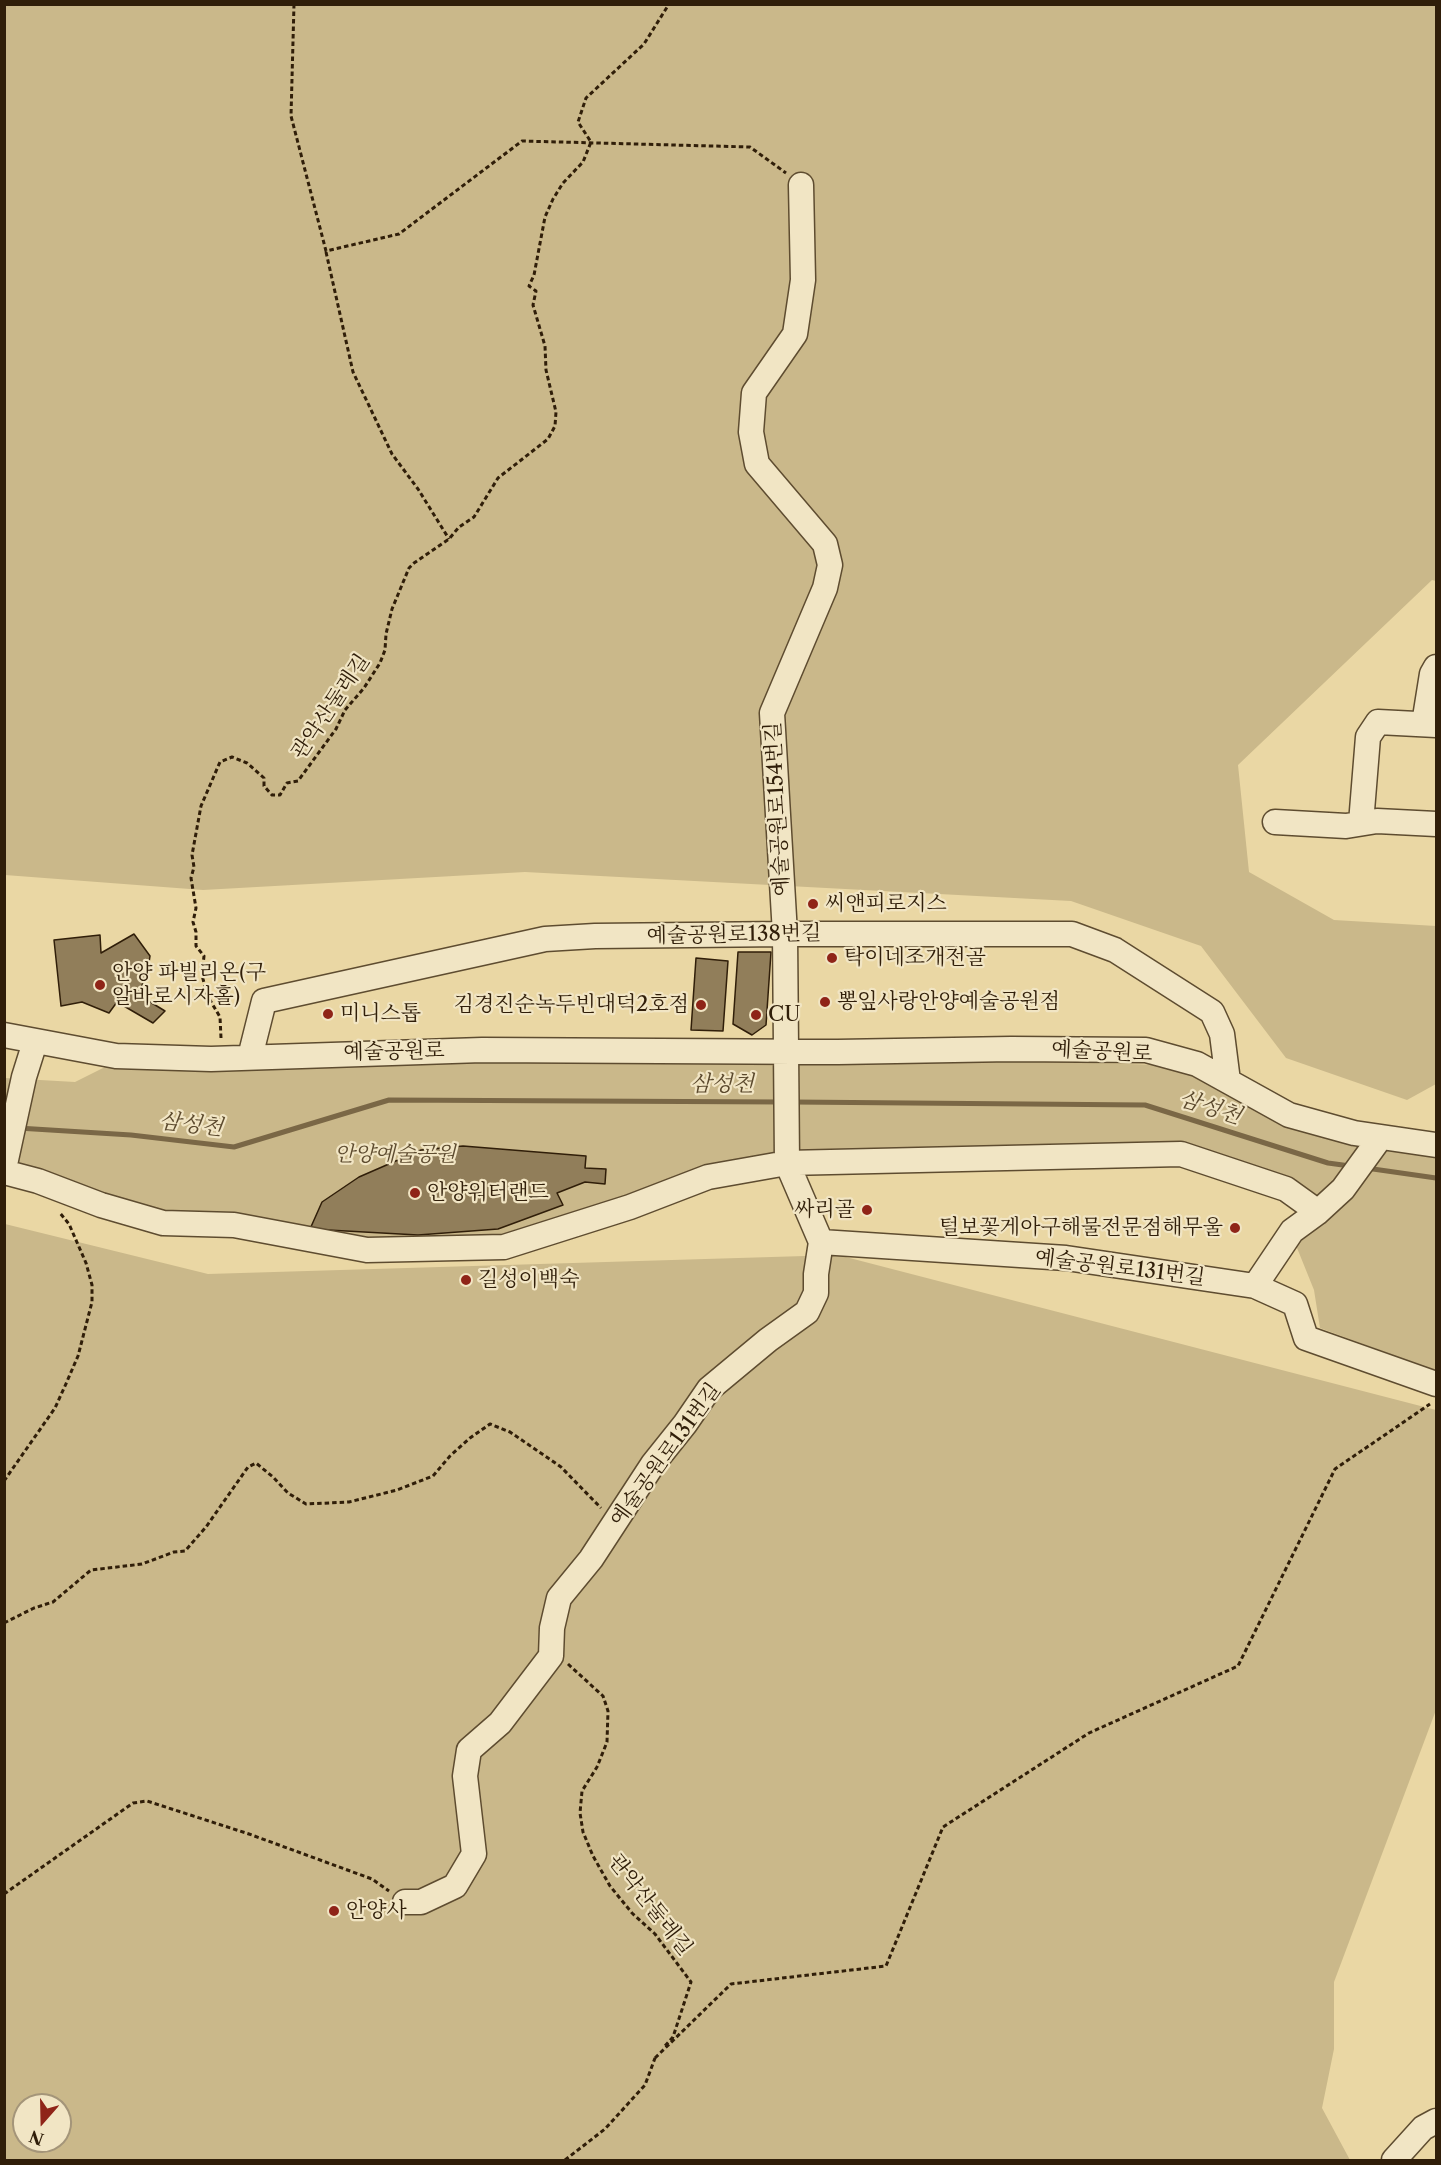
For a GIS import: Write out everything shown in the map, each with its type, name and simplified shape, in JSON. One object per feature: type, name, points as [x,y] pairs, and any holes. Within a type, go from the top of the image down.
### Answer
[{"type":"street","name":"예술공원로154번길","points":[[787,1153],[785,934],[772,713],[825,588],[830,565],[825,544],[757,464],[751,432],[754,393],[795,334],[803,280],[801,185]]},
{"type":"street","points":[[1361,823],[1368,737],[1378,722],[1430,724],[1432,674],[1437,667]]},
{"type":"street","points":[[1275,822],[1346,826],[1377,821],[1437,824]]},
{"type":"street","name":"예술공원로138번길","points":[[250,1057],[264,1001],[545,939],[595,936],[785,934],[1072,934],[1115,950],[1212,1012],[1222,1034],[1228,1081]]},
{"type":"street","name":"예술공원로","points":[[4,1035],[116,1056],[250,1057],[482,1050],[785,1063],[1011,1049],[1146,1050],[1197,1064],[1289,1115],[1354,1133],[1376,1145],[1437,1145]]},
{"type":"street","points":[[35,1042],[24,1077],[5,1167],[101,1205],[162,1223],[234,1224],[367,1250],[504,1247],[630,1207],[708,1177],[787,1153],[1181,1154],[1286,1189],[1318,1212]]},
{"type":"street","points":[[1255,1286],[1292,1231],[1318,1212],[1343,1189],[1376,1145]]},
{"type":"street","points":[[787,1153],[821,1242]]},
{"type":"street","name":"예술공원로131번길","points":[[551,1656],[552,1628],[559,1598],[591,1559],[653,1464],[709,1389],[768,1340],[807,1312],[816,1293],[816,1274],[821,1242],[1066,1258],[1255,1286],[1295,1304],[1306,1338],[1437,1384]]},
{"type":"street","points":[[405,1902],[421,1902],[455,1886],[474,1854],[465,1776],[470,1750],[500,1723],[551,1656]]},
{"type":"street","points":[[1394,2160],[1423,2128],[1437,2121]]},
{"type":"path","points":[[294,4],[291,116],[326,251],[353,372],[392,454],[418,489],[449,539]]},
{"type":"path","points":[[591,142],[578,122],[586,98],[644,44],[669,4]]},
{"type":"path","points":[[326,251],[399,234],[522,141],[750,147],[801,185]]},
{"type":"path","name":"관악산둘레길","points":[[222,1057],[220,1017],[207,995],[202,975],[204,956],[196,946],[193,922],[196,908],[191,878],[194,867],[192,855],[201,806],[220,762],[232,758],[247,763],[264,778],[264,786],[272,795],[280,795],[287,783],[298,780],[336,729],[345,710],[364,688],[380,663],[385,650],[392,609],[409,568],[449,539],[459,527],[474,517],[498,478],[548,439],[555,426],[556,412],[546,370],[545,346],[533,305],[536,291],[529,286],[534,275],[541,233],[549,208],[563,183],[583,162],[591,142]]},
{"type":"path","points":[[4,1481],[55,1408],[78,1356],[92,1302],[92,1285],[86,1263],[69,1224],[57,1209]]},
{"type":"path","points":[[655,2058],[731,1984],[886,1966],[943,1827],[1089,1733],[1238,1666],[1335,1469],[1437,1399]]},
{"type":"path","points":[[4,1623],[34,1608],[53,1602],[91,1570],[142,1564],[174,1552],[185,1551],[206,1527],[248,1467],[256,1463],[288,1493],[306,1504],[349,1502],[397,1490],[433,1476],[470,1438],[490,1424],[510,1432],[561,1467],[600,1508],[617,1521]]},
{"type":"path","name":"관악산둘레길","points":[[551,1656],[575,1668],[603,1696],[608,1711],[607,1742],[597,1767],[582,1791],[580,1813],[583,1832],[593,1856],[610,1886],[632,1913],[655,1934],[691,1982],[673,2037],[655,2058],[645,2085],[605,2129],[565,2160]]},
{"type":"path","points":[[4,1894],[133,1803],[147,1801],[249,1834],[372,1879],[405,1902]]},
{"type":"green space","points":[[4,5],[1436,5],[1436,581],[1432,580],[1238,765],[1249,872],[1334,920],[1436,926],[1436,1084],[1407,1100],[1286,1058],[1201,946],[1071,901],[525,872],[203,890],[5,875]]},
{"type":"green space","name":"안양예술공원","points":[[785,1054],[1197,1066],[1289,1117],[1436,1147],[1436,1371],[1320,1328],[1314,1290],[1291,1233],[1317,1214],[1181,1155],[787,1165],[503,1249],[162,1225],[5,1174],[5,1078],[75,1082],[115,1062]]},
{"type":"green space","points":[[5,1224],[208,1274],[838,1255],[1436,1410],[1436,1710],[1334,1982],[1334,2049],[1322,2108],[1350,2160],[5,2160]]},
{"type":"building","name":"안양 파빌리온(구 알바로시자홀)","points":[[134,934],[150,956],[147,976],[137,994],[165,1011],[153,1023],[117,1002],[109,1013],[82,1002],[61,1006],[54,940],[100,935],[101,953]]},
{"type":"building","points":[[738,952],[771,952],[766,1025],[752,1035],[733,1024]]},
{"type":"building","points":[[696,958],[728,961],[723,1031],[691,1030]]},
{"type":"building","points":[[463,1146],[586,1156],[585,1168],[606,1169],[605,1184],[585,1182],[557,1193],[563,1205],[498,1229],[418,1235],[310,1229],[322,1202],[359,1177],[421,1150]]},
{"type":"waterway","name":"삼성천","points":[[18,1128],[131,1135],[234,1147],[389,1100],[781,1102]]},
{"type":"waterway","name":"삼성천","points":[[793,1102],[1145,1105],[1328,1163],[1350,1166]]},
{"type":"waterway","name":"삼성천","points":[[1366,1168],[1436,1178]]},
{"type":"place","name":"씨앤피로지스","points":[[813,904]]},
{"type":"place","name":"탁이네조개전골","points":[[832,958]]},
{"type":"place","name":"안양 파빌리온(구 알바로시자홀)","points":[[100,985]]},
{"type":"place","name":"뽕잎사랑안양예술공원점","points":[[825,1002]]},
{"type":"place","name":"김경진순녹두빈대덕2호점","points":[[701,1005]]},
{"type":"place","name":"미니스톱","points":[[328,1014]]},
{"type":"place","name":"CU","points":[[756,1015]]},
{"type":"place","name":"안양워터랜드","points":[[415,1193]]},
{"type":"place","name":"싸리골","points":[[867,1210]]},
{"type":"place","name":"털보꽃게아구해물전문점해무울","points":[[1235,1228]]},
{"type":"place","name":"길성이백숙","points":[[466,1280]]},
{"type":"place","name":"안양사","points":[[334,1911]]}]
